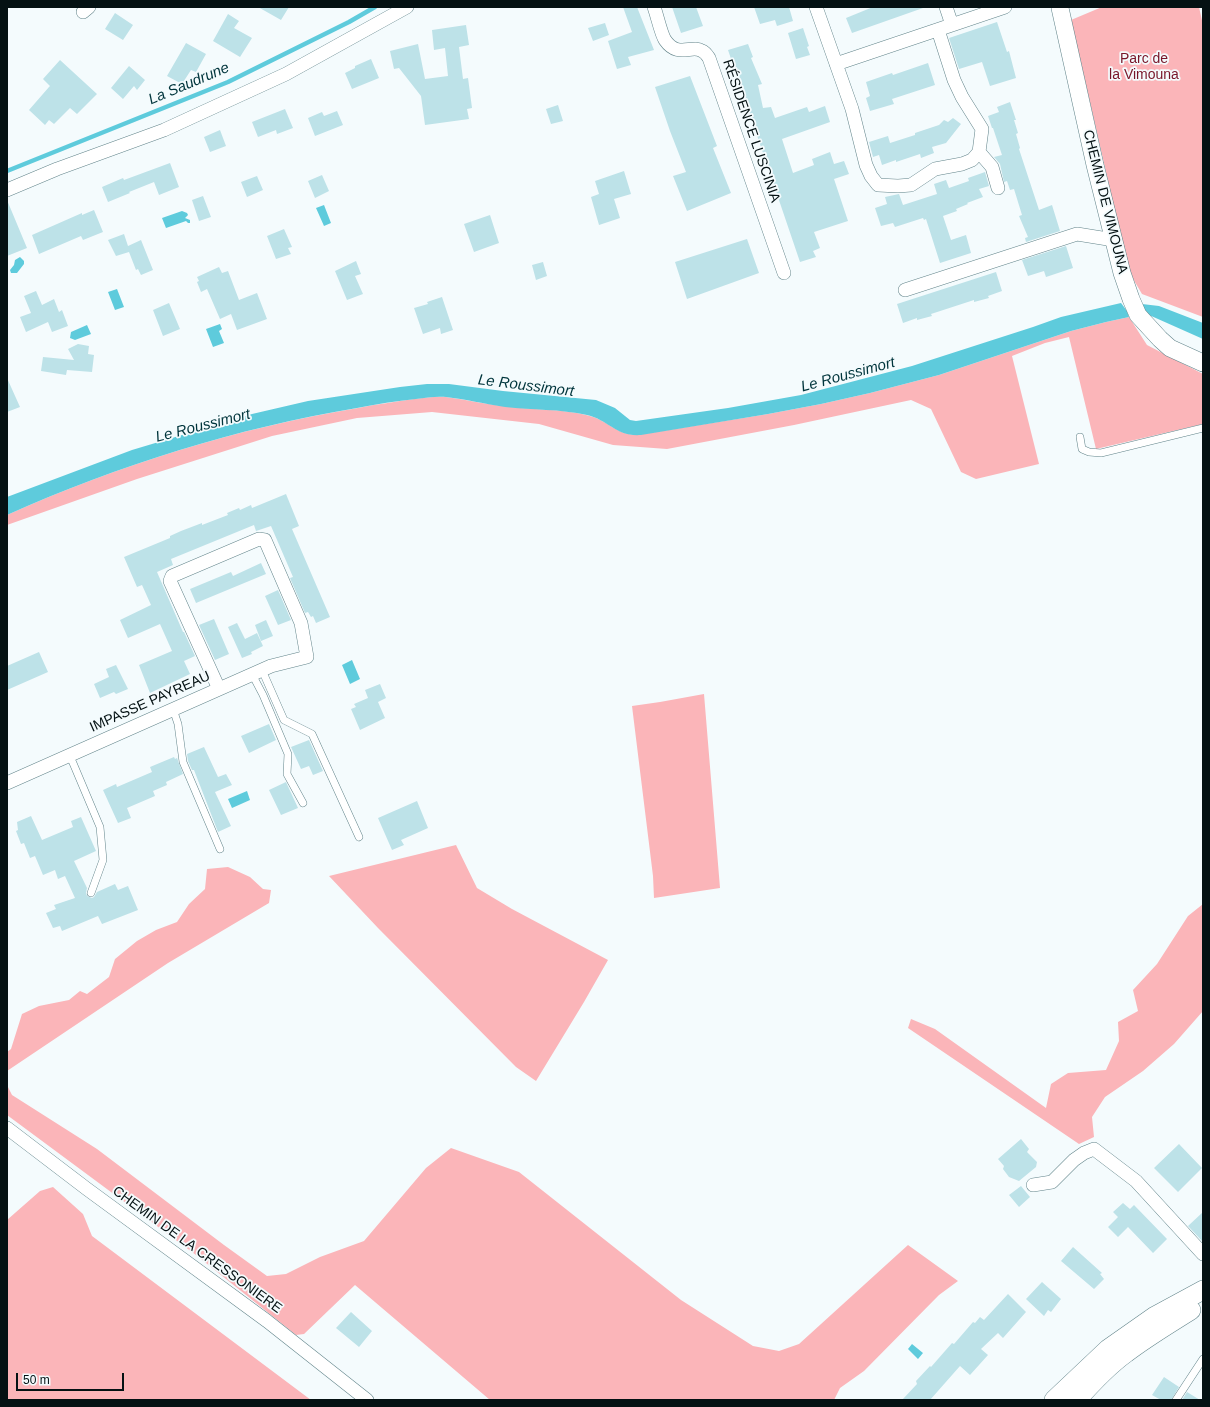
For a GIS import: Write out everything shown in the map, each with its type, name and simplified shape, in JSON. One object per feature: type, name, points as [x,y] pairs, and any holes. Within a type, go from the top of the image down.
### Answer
[{"type":"main road","points":[[1054,1400],[1108,1349],[1155,1316],[1203,1290]]},
{"type":"main road","points":[[1077,1400],[1092,1383],[1124,1354],[1148,1337],[1203,1303]]},
{"type":"street","points":[[7,190],[57,169],[164,130],[286,74],[407,7]]},
{"type":"street","name":"RÉSIDENCE LUSCINIA","points":[[654,7],[664,40],[677,50],[697,48],[702,50],[709,58],[784,273]]},
{"type":"street","points":[[816,7],[852,110],[866,165],[871,176],[878,185],[911,185],[935,169],[962,164],[972,160],[979,152],[982,129],[954,80],[938,30]]},
{"type":"street","points":[[946,7],[952,25]]},
{"type":"street","points":[[836,64],[1005,7]]},
{"type":"street","name":"CHEMIN DE VIMOUNA","points":[[1059,7],[1095,165],[1122,273],[1131,299],[1138,315],[1170,348],[1203,363]]},
{"type":"street","points":[[979,152],[992,167],[998,188]]},
{"type":"street","points":[[905,290],[1077,234],[1114,240]]},
{"type":"street","name":"IMPASSE PAYREAU","points":[[7,783],[271,666],[307,658],[301,623],[264,540],[259,539],[172,576],[170,580],[219,689]]},
{"type":"street","name":"CHEMIN DE LA CRESSONIERE","points":[[7,1128],[87,1189],[267,1321],[367,1400]]},
{"type":"street","points":[[1033,1185],[1052,1182],[1074,1160],[1084,1153],[1094,1149],[1136,1181],[1203,1254]]},
{"type":"lane","points":[[1080,437],[1082,449],[1089,452],[1101,453],[1203,428]]},
{"type":"lane","points":[[257,672],[263,695],[288,754],[287,774],[303,803]]},
{"type":"lane","points":[[257,672],[284,720],[312,734],[359,838]]},
{"type":"lane","points":[[173,709],[178,724],[183,762],[220,849]]},
{"type":"lane","points":[[69,755],[74,763],[100,827],[103,860],[91,893]]},
{"type":"lane","points":[[1176,1400],[1203,1360]]},
{"type":"green space","name":"Parc de la Vimouna","points":[[1102,7],[1199,7],[1203,25],[1203,317],[1142,294],[1129,272],[1071,20]]},
{"type":"green space","points":[[1129,317],[1147,345],[1203,374],[1203,424],[1096,449],[1069,337],[1045,343],[1012,356],[1039,464],[976,479],[961,472],[931,409],[911,400],[794,425],[667,449],[613,445],[539,424],[432,412],[357,418],[272,436],[137,479],[7,525],[7,515],[135,464],[223,437],[313,416],[414,399],[446,397],[503,406],[577,413],[593,417],[617,430],[637,435],[768,414],[870,393],[939,375],[1071,331]]},
{"type":"green space","points":[[704,694],[720,888],[654,898],[653,876],[632,706]]},
{"type":"green space","points":[[456,845],[477,888],[512,909],[608,960],[536,1081],[516,1067],[378,928],[329,876]]},
{"type":"green space","points":[[228,867],[250,877],[263,889],[271,890],[269,903],[168,963],[7,1071],[7,1052],[11,1049],[22,1014],[39,1006],[69,1000],[80,991],[87,994],[109,977],[115,959],[137,941],[156,930],[177,922],[189,904],[205,889],[207,869]]},
{"type":"green space","points":[[1203,904],[1203,1011],[1174,1044],[1143,1071],[1105,1097],[1092,1117],[1094,1137],[1079,1144],[908,1028],[911,1019],[935,1029],[1046,1108],[1051,1084],[1068,1073],[1106,1070],[1119,1041],[1118,1022],[1138,1011],[1133,990],[1157,964],[1188,916]]},
{"type":"green space","points":[[7,1085],[12,1095],[97,1149],[267,1276],[286,1274],[320,1257],[364,1241],[426,1168],[451,1148],[519,1172],[681,1300],[753,1346],[779,1351],[799,1344],[908,1245],[958,1281],[939,1295],[864,1371],[840,1388],[834,1400],[490,1400],[355,1285],[304,1334],[296,1335],[196,1255],[7,1115]]},
{"type":"green space","points":[[53,1187],[83,1214],[92,1236],[311,1400],[7,1400],[7,1220],[40,1191]]},
{"type":"water","points":[[324,205],[331,223],[324,226],[316,208]]},
{"type":"water","points":[[182,211],[187,213],[188,215],[185,218],[190,220],[190,223],[186,221],[166,228],[162,218]]},
{"type":"water","points":[[20,257],[24,261],[24,264],[17,273],[11,273],[10,270],[14,265],[15,260]]},
{"type":"water","points":[[117,289],[124,307],[115,310],[108,292]]},
{"type":"water","points":[[1121,303],[1127,311],[1129,317],[1071,331],[939,375],[821,404],[641,435],[632,435],[619,431],[595,417],[587,415],[505,407],[460,399],[431,397],[372,405],[267,426],[179,450],[92,480],[7,515],[7,497],[132,450],[252,414],[308,401],[400,387],[427,384],[449,384],[596,400],[615,408],[630,420],[636,421],[728,408],[801,395],[912,366],[1061,317]]},
{"type":"water","points":[[1142,304],[1159,306],[1203,323],[1203,339],[1149,315],[1143,309]]},
{"type":"water","points":[[220,324],[222,329],[219,331],[224,343],[213,347],[206,329]]},
{"type":"water","points":[[87,325],[91,334],[75,340],[70,338],[71,332]]},
{"type":"water","points":[[352,660],[360,679],[350,684],[342,665]]},
{"type":"water","points":[[247,791],[250,800],[232,808],[228,799]]},
{"type":"water","points":[[912,1344],[923,1353],[918,1359],[908,1349]]},
{"type":"building","points":[[258,7],[289,7],[281,20]]},
{"type":"building","points":[[623,7],[637,7],[654,50],[628,57],[631,65],[617,69],[608,41],[632,32]]},
{"type":"building","points":[[672,7],[696,7],[703,26],[681,33]]},
{"type":"building","points":[[754,7],[789,7],[793,21],[777,26],[775,20],[760,24]]},
{"type":"building","points":[[873,7],[923,8],[852,33],[846,18]]},
{"type":"building","points":[[115,13],[133,25],[123,40],[105,29]]},
{"type":"building","points":[[228,14],[239,21],[234,28],[252,38],[240,57],[213,41]]},
{"type":"building","points":[[997,22],[1007,52],[1009,51],[1016,78],[990,86],[982,62],[959,69],[949,38]]},
{"type":"building","points":[[605,23],[609,35],[593,41],[588,28]]},
{"type":"building","points":[[466,25],[469,45],[459,47],[463,79],[468,78],[472,108],[467,109],[469,119],[425,125],[421,96],[399,68],[394,69],[390,51],[418,44],[425,79],[448,76],[445,48],[434,50],[432,30]]},
{"type":"building","points":[[803,28],[809,46],[807,47],[810,55],[796,59],[788,33]]},
{"type":"building","points":[[186,43],[206,54],[196,72],[191,70],[182,84],[167,76]]},
{"type":"building","points":[[748,44],[753,57],[751,58],[762,84],[758,85],[763,108],[771,107],[775,118],[807,107],[809,112],[825,106],[830,122],[782,139],[793,173],[814,165],[812,159],[830,152],[834,164],[844,161],[849,174],[834,179],[848,221],[814,232],[820,248],[813,251],[816,257],[800,262],[728,50]]},
{"type":"building","points":[[371,59],[379,78],[352,89],[345,73],[355,68],[355,66]]},
{"type":"building","points":[[60,60],[97,94],[77,114],[70,108],[54,124],[49,120],[45,125],[29,110],[50,86],[43,79]]},
{"type":"building","points":[[928,63],[935,85],[892,99],[894,104],[870,111],[866,98],[870,96],[866,82],[892,73],[893,75]]},
{"type":"building","points":[[129,66],[145,80],[137,90],[134,86],[123,99],[111,88]]},
{"type":"building","points":[[690,76],[717,146],[713,148],[731,193],[687,211],[673,176],[686,172],[655,87]]},
{"type":"building","points":[[1010,102],[1016,120],[1014,120],[1018,133],[1016,134],[1019,149],[1039,210],[1052,205],[1060,231],[1026,242],[1025,238],[1028,237],[1019,216],[1022,215],[1014,189],[1010,190],[1007,181],[1004,182],[1000,164],[994,157],[1002,155],[988,116],[999,112],[997,107]]},
{"type":"building","points":[[558,105],[563,121],[551,124],[546,109]]},
{"type":"building","points":[[285,109],[293,128],[277,134],[276,130],[258,137],[252,122]]},
{"type":"building","points":[[337,111],[343,125],[315,136],[308,118],[322,112],[324,116]]},
{"type":"building","points":[[953,118],[961,124],[946,143],[932,147],[934,153],[921,158],[920,154],[882,165],[879,155],[873,157],[869,142],[888,136],[890,143],[939,125],[944,120],[948,122]]},
{"type":"building","points":[[220,130],[226,146],[210,152],[204,137]]},
{"type":"building","points":[[170,163],[179,187],[159,195],[154,182],[108,202],[102,187],[123,178],[124,180]]},
{"type":"building","points":[[624,171],[631,194],[614,199],[620,218],[599,225],[591,197],[599,194],[595,181]]},
{"type":"building","points":[[985,172],[989,186],[979,189],[983,197],[967,203],[968,204],[956,209],[957,211],[943,216],[951,240],[966,235],[971,253],[940,263],[926,219],[924,220],[923,218],[895,227],[893,223],[881,226],[875,208],[887,204],[885,197],[899,194],[903,205],[937,194],[934,184],[946,180],[949,188],[969,181],[968,178]]},
{"type":"building","points":[[322,175],[329,191],[315,198],[308,181]]},
{"type":"building","points":[[257,176],[263,190],[247,197],[241,182]]},
{"type":"building","points":[[203,196],[211,217],[199,221],[192,200]]},
{"type":"building","points":[[7,200],[27,248],[7,256]]},
{"type":"building","points":[[94,210],[103,232],[83,240],[81,236],[39,254],[32,235],[82,213],[82,215]]},
{"type":"building","points":[[490,215],[499,243],[474,252],[464,224]]},
{"type":"building","points":[[284,229],[292,247],[288,248],[291,254],[276,259],[267,236]]},
{"type":"building","points":[[124,234],[128,246],[141,240],[153,270],[141,275],[138,269],[136,270],[129,252],[116,256],[108,240]]},
{"type":"building","points":[[747,239],[759,273],[687,299],[675,262]]},
{"type":"building","points":[[1066,246],[1073,268],[1046,277],[1044,271],[1028,276],[1022,260]]},
{"type":"building","points":[[356,261],[361,274],[355,276],[363,294],[347,300],[335,271]]},
{"type":"building","points":[[543,262],[547,276],[536,280],[532,265]]},
{"type":"building","points":[[219,267],[222,273],[228,271],[239,300],[257,293],[267,319],[237,330],[231,314],[220,319],[207,289],[201,292],[197,282],[199,281],[197,277]]},
{"type":"building","points":[[996,272],[1002,291],[988,296],[989,298],[974,302],[974,300],[931,314],[932,316],[917,320],[917,318],[903,323],[897,304]]},
{"type":"building","points":[[36,291],[42,305],[54,299],[59,312],[62,310],[68,326],[52,332],[48,322],[26,332],[20,317],[31,313],[24,296]]},
{"type":"building","points":[[442,297],[453,330],[441,334],[440,328],[423,334],[414,308],[428,304],[427,302]]},
{"type":"building","points":[[169,303],[180,329],[163,336],[153,310]]},
{"type":"building","points":[[78,344],[89,346],[88,354],[94,355],[92,372],[67,370],[66,375],[41,371],[43,357],[74,360],[68,349]]},
{"type":"building","points":[[7,378],[20,407],[7,412]]},
{"type":"building","points":[[286,494],[299,526],[292,529],[330,617],[316,623],[313,616],[311,617],[308,612],[305,613],[290,578],[293,577],[271,526],[256,531],[254,525],[171,559],[173,565],[157,572],[195,656],[184,661],[190,674],[150,693],[139,665],[172,651],[160,624],[128,638],[120,620],[151,605],[142,585],[137,587],[124,557],[170,538],[170,536],[181,531],[228,515],[227,513],[239,508],[240,510],[251,505],[252,508]]},
{"type":"building","points":[[261,563],[266,574],[196,603],[190,589],[231,572],[233,576]]},
{"type":"building","points":[[278,590],[291,620],[278,625],[265,596]]},
{"type":"building","points":[[214,619],[229,654],[215,660],[199,625]]},
{"type":"building","points":[[266,620],[273,636],[261,641],[255,625]]},
{"type":"building","points":[[237,623],[245,639],[257,633],[263,646],[251,652],[252,654],[242,658],[228,627]]},
{"type":"building","points":[[39,652],[48,672],[7,690],[7,666]]},
{"type":"building","points":[[116,665],[128,689],[116,694],[114,692],[100,698],[94,684],[109,677],[106,669]]},
{"type":"building","points":[[380,684],[386,698],[378,702],[385,718],[360,730],[351,709],[356,707],[354,704],[368,698],[365,690]]},
{"type":"building","points":[[269,724],[276,740],[249,753],[241,736]]},
{"type":"building","points":[[309,740],[323,771],[313,775],[309,766],[301,769],[291,747]]},
{"type":"building","points":[[204,747],[218,777],[226,774],[232,785],[215,792],[231,826],[218,832],[194,770],[192,770],[188,761],[187,754]]},
{"type":"building","points":[[174,757],[175,759],[177,758],[183,774],[166,782],[167,785],[153,791],[155,796],[127,808],[131,818],[118,823],[103,790],[116,784],[117,787],[152,772],[150,767]]},
{"type":"building","points":[[286,782],[298,808],[281,815],[269,790]]},
{"type":"building","points":[[417,801],[428,828],[401,840],[404,845],[392,850],[378,818]]},
{"type":"building","points":[[31,816],[42,840],[73,827],[71,821],[81,817],[96,851],[74,861],[87,888],[87,896],[92,898],[97,892],[115,884],[118,890],[128,886],[138,910],[102,924],[98,916],[62,931],[60,926],[53,928],[46,913],[56,909],[54,905],[75,898],[65,876],[58,879],[55,870],[43,875],[35,856],[30,858],[24,843],[21,844],[16,831],[18,830],[17,822]]},
{"type":"building","points":[[1021,1139],[1029,1149],[1027,1152],[1037,1162],[1036,1167],[1019,1181],[1009,1177],[1003,1169],[1004,1166],[998,1159]]},
{"type":"building","points":[[1179,1144],[1202,1168],[1178,1192],[1154,1168]]},
{"type":"building","points":[[1021,1186],[1030,1197],[1019,1207],[1009,1195]]},
{"type":"building","points":[[1123,1203],[1130,1209],[1134,1205],[1167,1239],[1153,1253],[1128,1227],[1118,1237],[1108,1227],[1118,1217],[1113,1212]]},
{"type":"building","points":[[1203,1212],[1203,1242],[1188,1226]]},
{"type":"building","points":[[1073,1247],[1102,1273],[1100,1274],[1104,1279],[1094,1289],[1061,1261]]},
{"type":"building","points":[[1042,1282],[1061,1299],[1051,1312],[1048,1310],[1044,1316],[1026,1299]]},
{"type":"building","points":[[1008,1294],[1026,1312],[1003,1338],[998,1333],[981,1349],[988,1355],[970,1375],[960,1366],[930,1400],[902,1400],[917,1384],[916,1381],[930,1366],[931,1367],[952,1343],[954,1344],[973,1322],[975,1323],[980,1317],[984,1320]]},
{"type":"building","points":[[351,1312],[372,1331],[359,1347],[336,1328]]},
{"type":"building","points":[[1164,1377],[1179,1387],[1171,1400],[1161,1400],[1152,1395]]},
{"type":"building","points":[[1187,1392],[1200,1400],[1182,1400]]},
{"type":"waterway","name":"La Saudrune","points":[[7,171],[228,82],[349,22],[375,7]]},
{"type":"water label","name":"Le Roussimort","points":[[848,375]]},
{"type":"water label","name":"Le Roussimort","points":[[526,386]]},
{"type":"water label","name":"Le Roussimort","points":[[203,426]]}]
